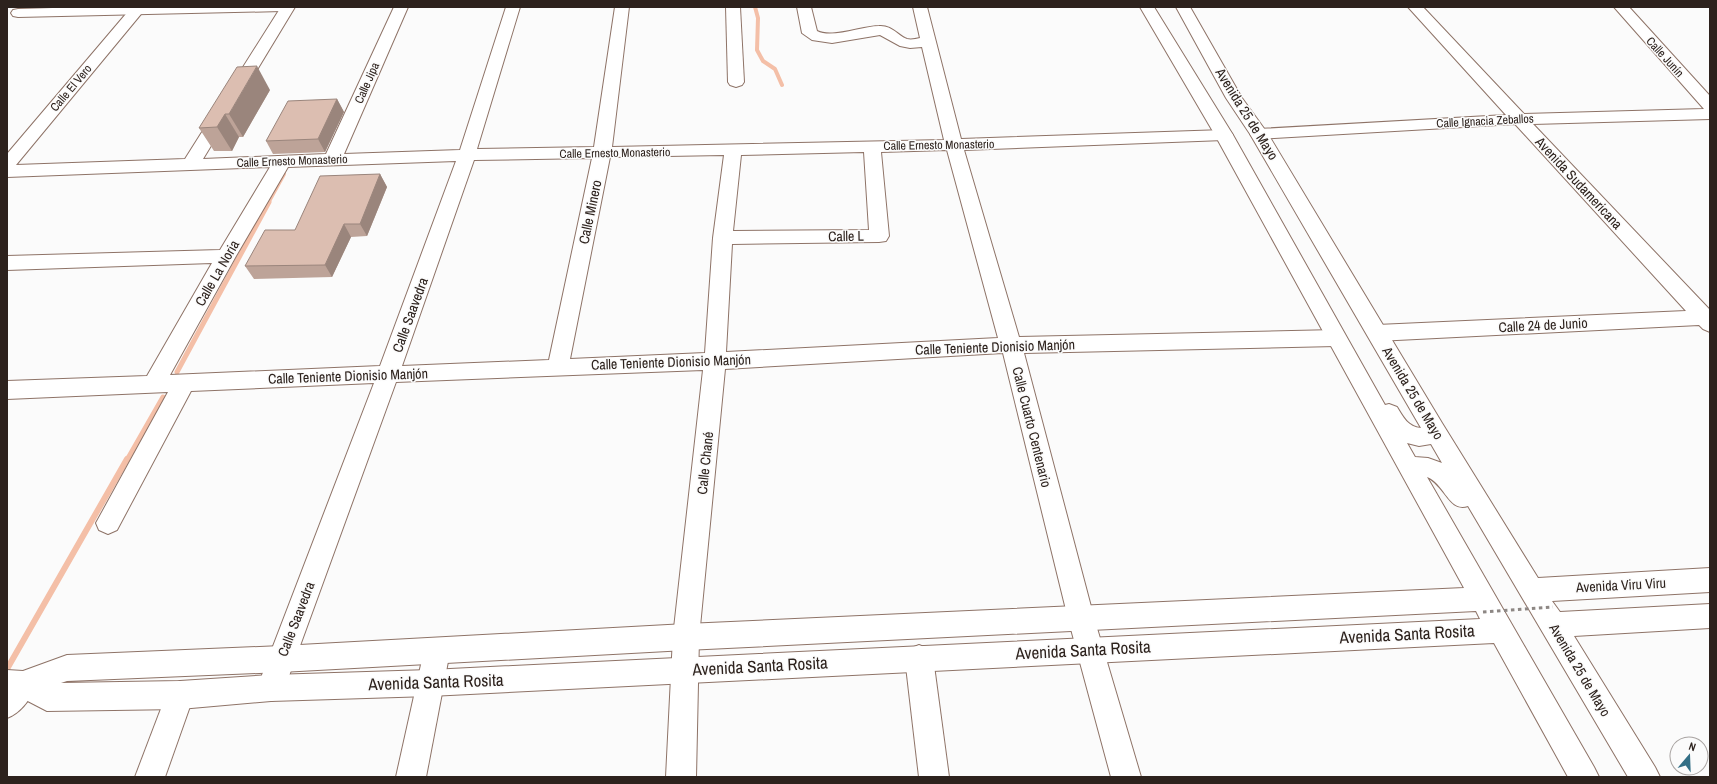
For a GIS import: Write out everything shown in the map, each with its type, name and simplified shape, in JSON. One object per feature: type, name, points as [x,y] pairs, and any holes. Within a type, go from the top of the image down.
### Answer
[{"type":"street","points":[[12,14],[282,7]]},
{"type":"street","points":[[191,164],[288,7]]},
{"type":"street","name":"Calle Jipa","points":[[332,159],[402,7]]},
{"type":"street","name":"Calle Saavedra","points":[[271,688],[388,374],[467,155],[513,7]]},
{"type":"street","name":"Calle Minero","points":[[558,367],[602,153],[622,7]]},
{"type":"street","points":[[733,7],[736,82]]},
{"type":"street","points":[[804,7],[810,33],[816,37],[832,38],[880,30],[888,31],[896,36],[900,41],[905,43],[928,42]]},
{"type":"street","name":"Calle Cuarto Centenario","points":[[920,7],[954,145],[1011,345],[1081,618],[1126,777]]},
{"type":"street","points":[[1147,7],[1224,135],[1489,614],[1584,777]]},
{"type":"street","name":"Avenida 25 de Mayo","points":[[1183,7],[1189,37],[1260,134],[1434,429],[1532,590],[1553,616],[1645,777]]},
{"type":"street","name":"Avenida Sudamericana","points":[[1415,7],[1708,319]]},
{"type":"street","name":"Calle Junín","points":[[1621,7],[1710,106]]},
{"type":"street","name":"Calle El Vero","points":[[7,165],[136,11]]},
{"type":"street","points":[[1160,29],[1175,38],[1189,37]]},
{"type":"street","points":[[1183,66],[1186,61],[1191,59],[1203,63],[1211,71],[1223,90],[1234,98]]},
{"type":"street","name":"Calle Ignacia Zeballos","points":[[1260,134],[1520,119],[1710,114]]},
{"type":"street","name":"Calle Ernesto Monasterio","points":[[7,171],[467,155],[954,145],[1224,135]]},
{"type":"street","name":"Calle L","points":[[723,238],[879,236],[872,146]]},
{"type":"street","name":"Calle Chané","points":[[681,777],[686,637],[715,361],[723,238],[733,150]]},
{"type":"street","name":"Calle La Noria","points":[[153,385],[226,256],[282,162]]},
{"type":"street","points":[[7,263],[226,256]]},
{"type":"street","name":"Calle 24 de Junio","points":[[1377,333],[1708,319]]},
{"type":"street","name":"Calle Teniente Dionisio Manjón","points":[[7,390],[715,361],[1011,345],[1336,338]]},
{"type":"street","points":[[1355,372],[1369,379],[1397,427],[1408,434],[1419,437],[1428,436],[1434,429]]},
{"type":"street","points":[[108,523],[184,383]]},
{"type":"street","points":[[1408,466],[1425,466],[1437,470],[1449,478],[1482,528],[1507,549]]},
{"type":"street","name":"Avenida Viru Viru","points":[[1532,590],[1710,580]]},
{"type":"street","name":"Avenida Santa Rosita","points":[[12,690],[67,668],[281,659],[686,637],[1081,618],[1489,614]]},
{"type":"street","name":"Avenida Santa Rosita","points":[[12,690],[47,697],[180,695],[271,688],[430,683],[1091,650],[1489,614]]},
{"type":"street","points":[[1553,616],[1710,616]]},
{"type":"street","points":[[411,777],[437,651]]},
{"type":"street","points":[[919,658],[934,777]]},
{"type":"street","points":[[150,777],[180,695]]},
{"type":"path","points":[[1489,614],[1553,616]]},
{"type":"building","points":[[257,66],[229,114],[225,114],[217,127],[199,128],[237,67]]},
{"type":"building","points":[[337,99],[318,139],[266,141],[288,101]]},
{"type":"building","points":[[380,174],[360,224],[344,224],[325,265],[245,266],[265,230],[295,230],[320,176]]},
{"type":"waterway","points":[[755,7],[758,18],[757,50],[763,61],[775,69],[782,85]]},
{"type":"waterway","points":[[268,203],[284,174]]},
{"type":"waterway","points":[[177,372],[269,202]]},
{"type":"waterway","points":[[127,460],[163,397]]},
{"type":"waterway","points":[[7,669],[127,459]]}]
